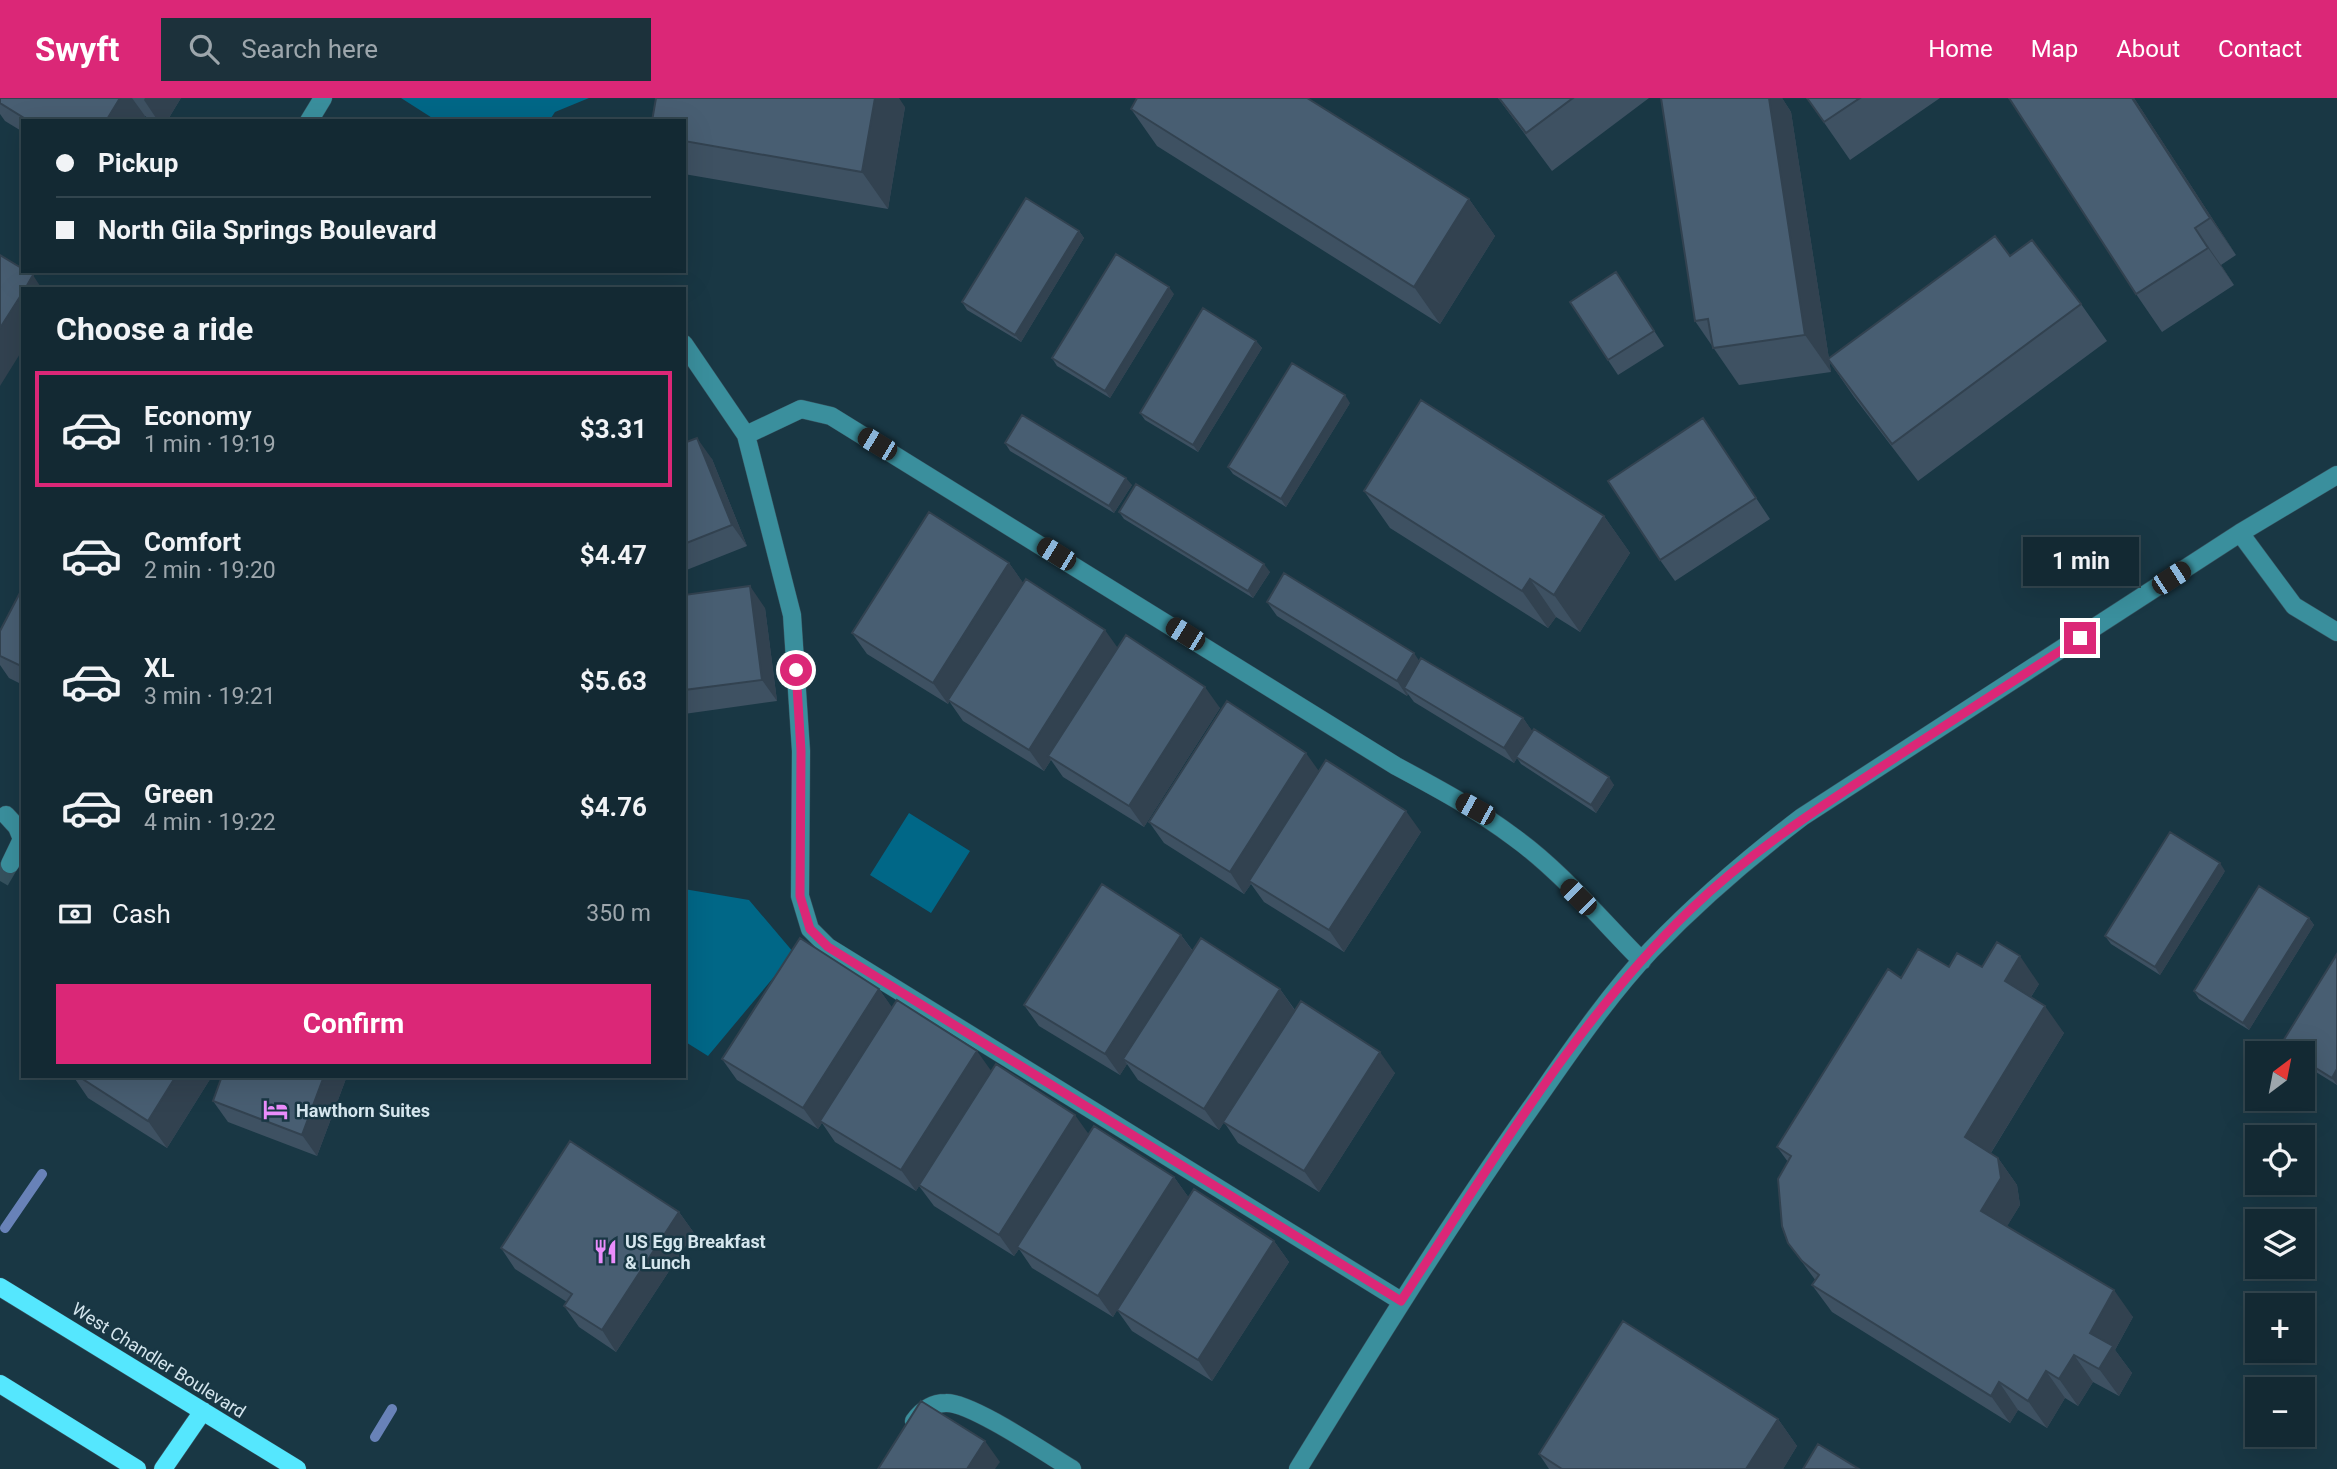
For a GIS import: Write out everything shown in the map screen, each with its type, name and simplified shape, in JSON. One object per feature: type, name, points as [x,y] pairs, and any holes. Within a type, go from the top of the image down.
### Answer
[{"type":"main road","name":"West Chandler Boulevard","points":[[0,1287],[297,1469]]},
{"type":"main road","points":[[0,1384],[138,1469]]},
{"type":"main road","points":[[163,1469],[203,1412]]},
{"type":"street","points":[[310,119],[323,98]]},
{"type":"street","points":[[686,347],[747,435],[792,615],[801,751],[800,896],[810,929],[828,947],[1401,1301]]},
{"type":"street","points":[[747,435],[800,409],[831,416],[1396,766],[1475,809],[1518,839],[1550,868],[1642,961]]},
{"type":"street","points":[[1298,1469],[1401,1301],[1589,1024],[1642,961],[1717,885],[1802,817],[2240,533],[2337,475]]},
{"type":"street","points":[[2240,533],[2294,606],[2337,632]]},
{"type":"street","points":[[2,816],[17,827],[21,837]]},
{"type":"street","points":[[10,864],[21,841]]},
{"type":"street","points":[[904,1438],[916,1418],[931,1405],[948,1402],[971,1410],[1072,1469]]},
{"type":"shaded area","points":[[401,98],[589,98],[555,112],[550,119],[434,119]]},
{"type":"shaded area","points":[[909,813],[970,851],[931,913],[870,875]]},
{"type":"shaded area","points":[[686,889],[749,900],[794,953],[708,1056],[686,1042]]},
{"type":"building","points":[[0,98],[120,98],[107,119],[26,119],[0,103]]},
{"type":"building","points":[[656,98],[875,98],[862,172],[686,141],[686,119],[652,119]]},
{"type":"building","points":[[1137,98],[1307,98],[1469,199],[1414,287],[1131,109]]},
{"type":"building","points":[[1499,98],[1573,98],[1526,133]]},
{"type":"building","points":[[1661,98],[1769,98],[1805,335],[1713,348],[1708,319],[1695,321]]},
{"type":"building","points":[[1807,98],[1860,98],[1824,122]]},
{"type":"building","points":[[2009,98],[2132,98],[2210,218],[2195,228],[2208,248],[2136,294]]},
{"type":"building","points":[[1026,198],[1079,231],[1015,335],[962,302]]},
{"type":"building","points":[[1995,236],[2010,256],[2032,240],[2081,304],[1892,444],[1828,359]]},
{"type":"building","points":[[1116,254],[1169,287],[1105,391],[1052,358]]},
{"type":"building","points":[[0,255],[21,268],[21,273],[33,275],[26,287],[21,287],[21,295],[0,328]]},
{"type":"building","points":[[1616,272],[1654,331],[1608,360],[1570,302]]},
{"type":"building","points":[[1203,308],[1256,341],[1193,445],[1140,413]]},
{"type":"building","points":[[1292,363],[1345,395],[1281,499],[1228,467]]},
{"type":"building","points":[[1421,400],[1604,516],[1554,595],[1530,579],[1522,591],[1364,491]]},
{"type":"building","points":[[1022,415],[1126,478],[1109,506],[1005,443]]},
{"type":"building","points":[[1703,418],[1756,498],[1660,560],[1608,481]]},
{"type":"building","points":[[697,438],[732,525],[686,543],[686,442]]},
{"type":"building","points":[[1136,484],[1264,564],[1248,591],[1119,512]]},
{"type":"building","points":[[929,512],[1009,563],[933,683],[852,633]]},
{"type":"building","points":[[1284,573],[1414,653],[1397,681],[1267,602]]},
{"type":"building","points":[[1026,579],[1105,630],[1029,750],[948,700]]},
{"type":"building","points":[[750,586],[762,680],[686,690],[686,595]]},
{"type":"building","points":[[21,591],[21,666],[0,656],[0,631]]},
{"type":"building","points":[[1126,635],[1205,687],[1129,806],[1048,756]]},
{"type":"building","points":[[1421,658],[1523,718],[1504,748],[1404,688]]},
{"type":"building","points":[[1227,701],[1306,753],[1230,872],[1149,822]]},
{"type":"building","points":[[1534,729],[1609,777],[1591,805],[1516,757]]},
{"type":"building","points":[[1326,760],[1406,811],[1329,930],[1249,881]]},
{"type":"building","points":[[2170,832],[2220,863],[2155,967],[2105,936]]},
{"type":"building","points":[[1102,884],[1181,935],[1105,1054],[1024,1005]]},
{"type":"building","points":[[2259,886],[2309,918],[2243,1023],[2194,991]]},
{"type":"building","points":[[800,938],[879,989],[803,1108],[722,1059]]},
{"type":"building","points":[[1201,938],[1280,989],[1204,1109],[1123,1059]]},
{"type":"building","points":[[1997,942],[2020,956],[2005,981],[2045,1006],[1965,1137],[1998,1158],[2001,1178],[1981,1211],[2114,1290],[2090,1333],[2113,1346],[2099,1369],[2074,1355],[2059,1379],[2046,1371],[2028,1401],[1999,1382],[1991,1396],[1812,1285],[1819,1275],[1802,1261],[1788,1243],[1782,1226],[1778,1179],[1791,1156],[1777,1147],[1888,969],[1901,978],[1918,949],[1949,967],[1957,953],[1982,967]]},
{"type":"building","points":[[2337,954],[2337,1069],[2332,1078],[2315,1067],[2315,1041],[2283,1041]]},
{"type":"building","points":[[897,1000],[977,1051],[901,1170],[820,1121]]},
{"type":"building","points":[[1301,1001],[1380,1052],[1304,1171],[1223,1122]]},
{"type":"building","points":[[996,1064],[1075,1115],[999,1235],[919,1185]]},
{"type":"building","points":[[81,1078],[175,1078],[148,1121]]},
{"type":"building","points":[[221,1078],[323,1078],[302,1135],[213,1101]]},
{"type":"building","points":[[1094,1126],[1174,1177],[1098,1296],[1017,1247]]},
{"type":"building","name":"US Egg Breakfast & Lunch","points":[[570,1141],[679,1212],[602,1330],[564,1306],[572,1294],[501,1248]]},
{"type":"building","points":[[1194,1189],[1274,1241],[1198,1360],[1117,1310]]},
{"type":"building","points":[[1623,1321],[1778,1419],[1746,1469],[1562,1469],[1539,1454]]},
{"type":"building","points":[[921,1401],[985,1441],[967,1469],[878,1469]]},
{"type":"building","points":[[1818,1444],[1859,1469],[1803,1469]]},
{"type":"waterway","points":[[5,1228],[42,1174]]},
{"type":"waterway","points":[[375,1437],[392,1409]]},
{"type":"tunnel","points":[[0,881],[10,864]]},
{"type":"place","name":"Hawthorn Suites","points":[[276,1110]]},
{"type":"place","name":"US Egg Breakfast & Lunch","points":[[605,1251]]},
{"type":"route","points":[[796,670],[801,751],[800,896],[810,929],[828,947],[1401,1301],[1490,1166],[1589,1024],[1649,952],[1690,911],[1717,885],[1802,817],[2080,638]]}]
